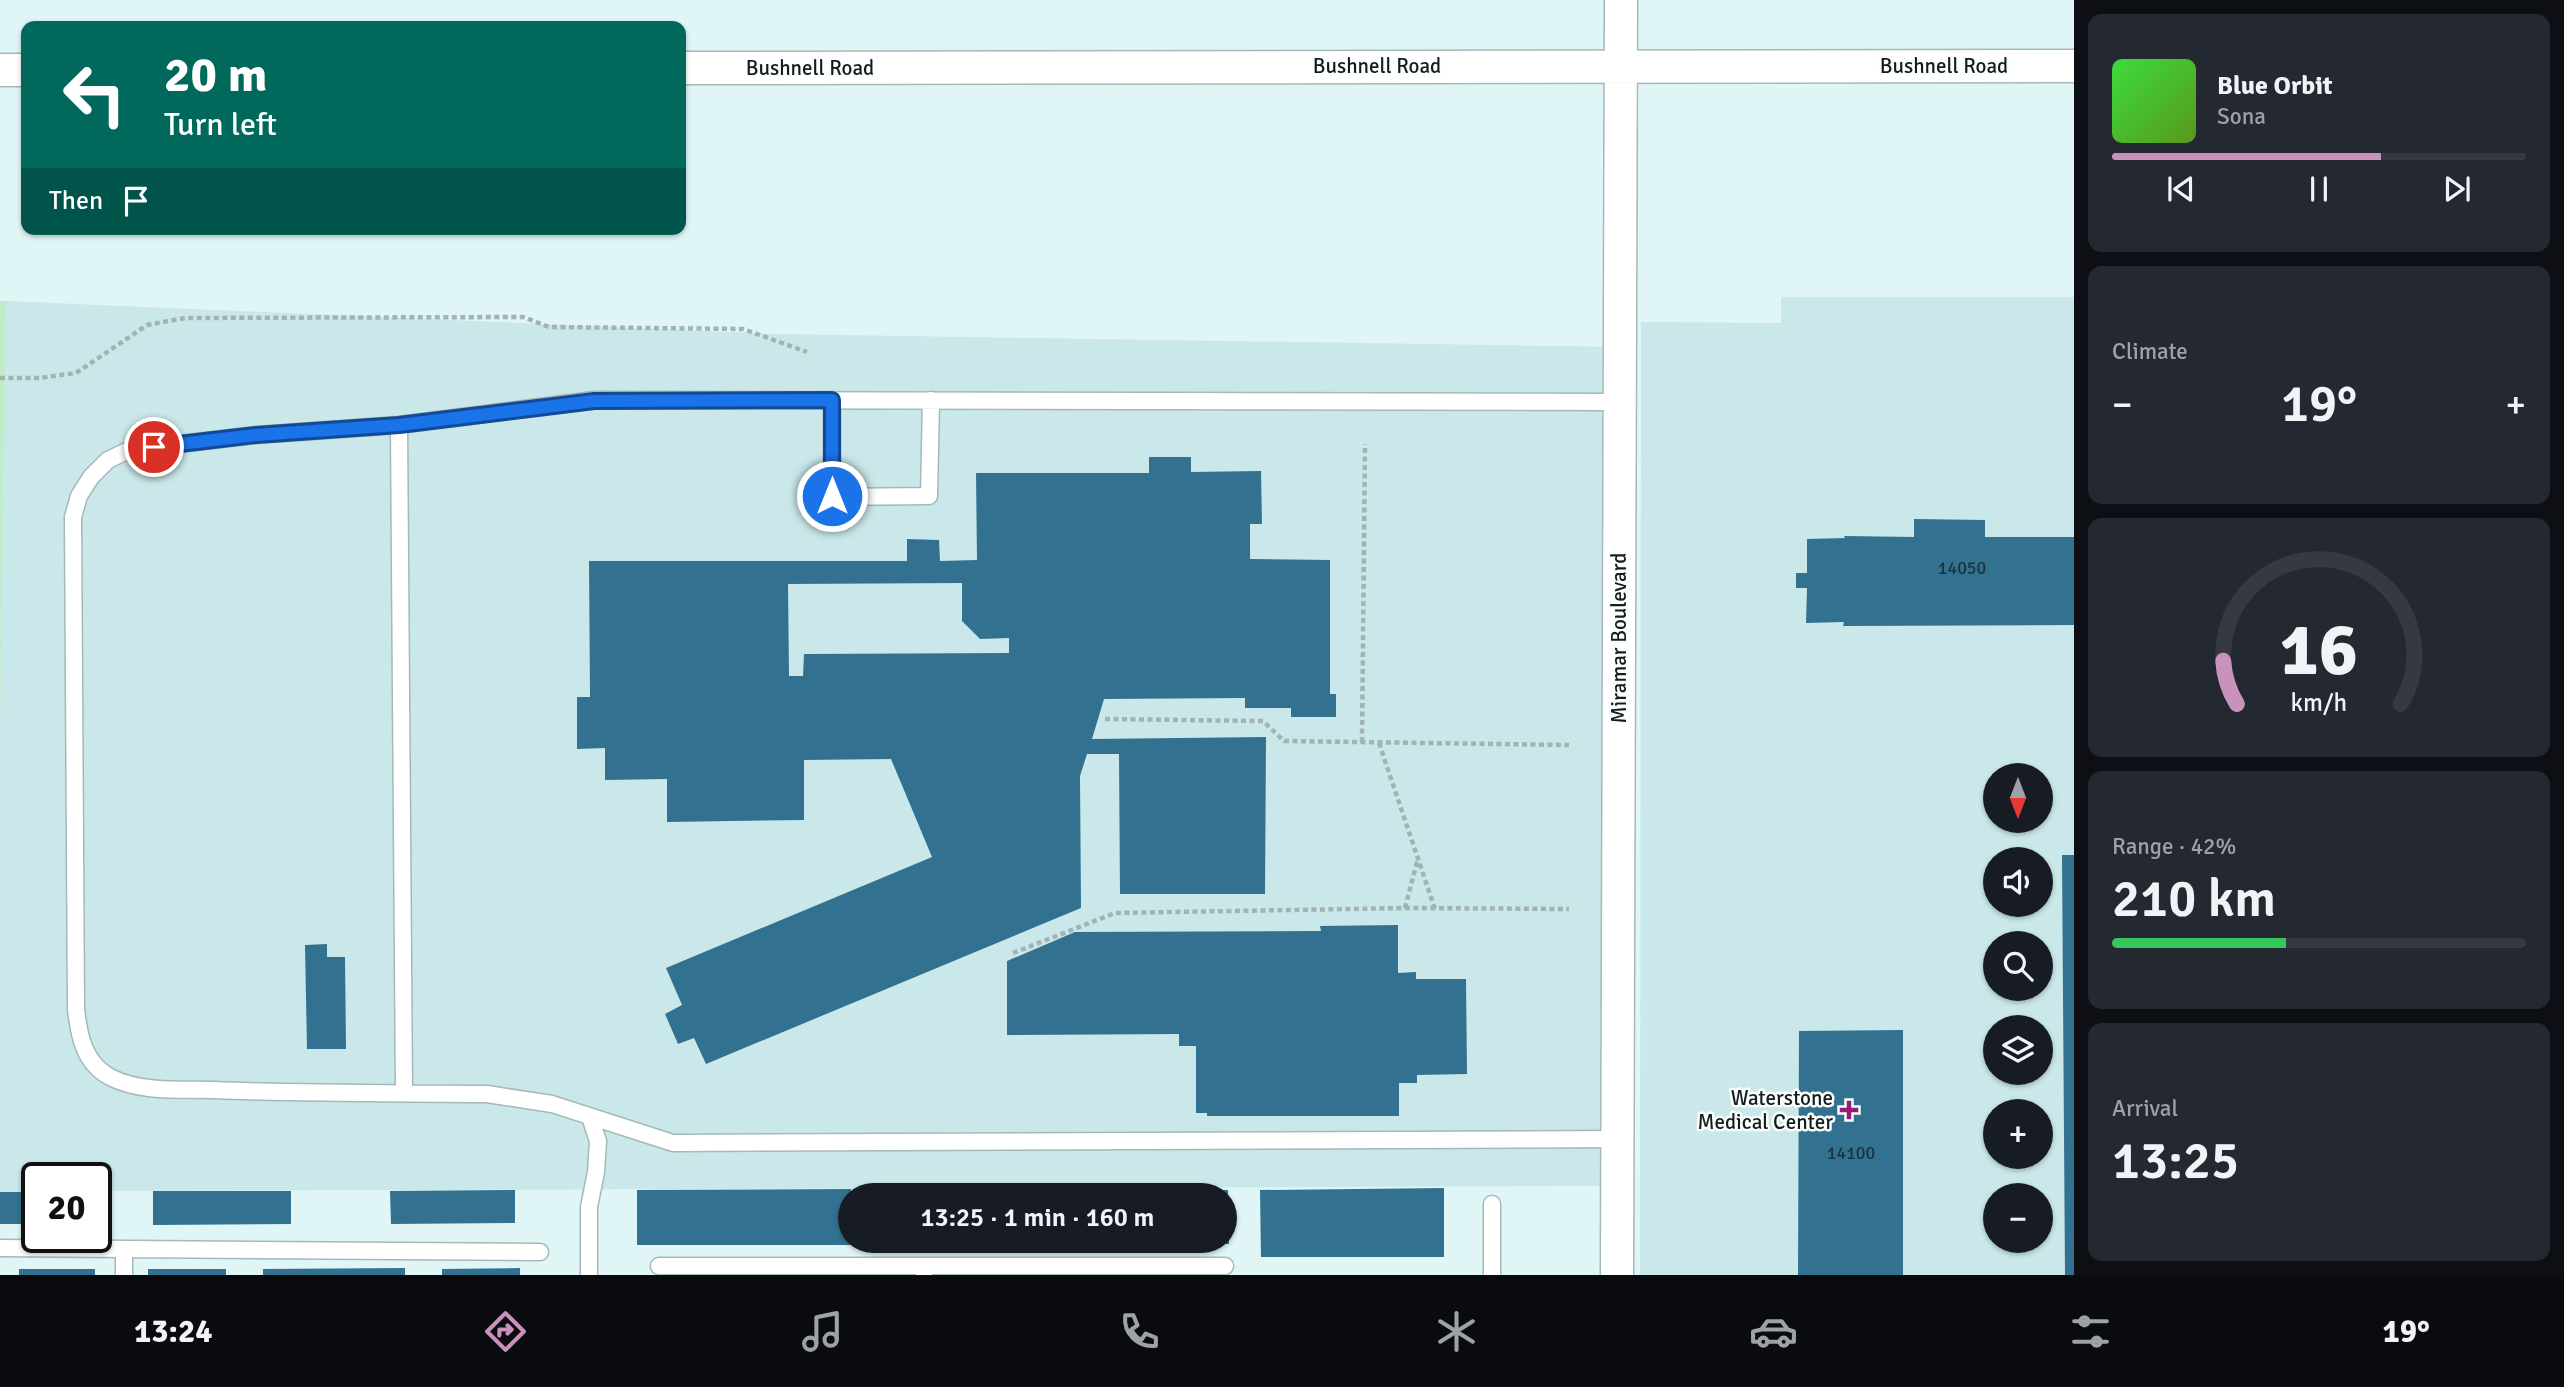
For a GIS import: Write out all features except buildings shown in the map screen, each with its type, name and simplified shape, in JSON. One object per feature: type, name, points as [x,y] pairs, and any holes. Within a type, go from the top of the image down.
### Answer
[{"type":"street","name":"Miramar Boulevard","points":[[1617,1275],[1621,0]]},
{"type":"street","name":"Bushnell Road","points":[[686,68],[2074,65]]},
{"type":"street","points":[[0,70],[21,70]]},
{"type":"lane","points":[[832,400],[832,496],[929,496],[931,400]]},
{"type":"lane","points":[[1617,1139],[673,1143],[552,1104],[487,1094],[260,1092],[137,1087],[109,1076],[88,1058],[79,1035],[73,517],[79,496],[91,477],[108,460],[129,450],[256,435],[399,425],[594,401],[1620,402]]},
{"type":"lane","points":[[399,425],[404,1093]]},
{"type":"lane","points":[[590,1117],[598,1141],[596,1172],[589,1207],[590,1275]]},
{"type":"lane","points":[[1492,1205],[1492,1275]]},
{"type":"lane","points":[[0,1248],[540,1252]]},
{"type":"lane","points":[[124,1249],[124,1275]]},
{"type":"lane","points":[[659,1266],[924,1271],[1225,1266]]},
{"type":"path","points":[[0,379],[76,373],[146,325],[185,318],[523,317],[549,327],[743,329],[807,352]]},
{"type":"path","points":[[1362,742],[1365,444]]},
{"type":"path","points":[[1105,719],[1263,721],[1284,741],[1570,745]]},
{"type":"path","points":[[1380,743],[1436,909]]},
{"type":"path","points":[[1405,908],[1418,857]]},
{"type":"path","points":[[1013,953],[1115,913],[1405,908],[1570,909]]},
{"type":"shaded area","points":[[1781,297],[2074,297],[2074,1275],[1640,1275],[1641,322],[1781,323]]},
{"type":"shaded area","points":[[6,301],[777,334],[1620,347],[1617,1186],[1237,1187],[1237,1183],[838,1183],[838,1189],[112,1191],[112,1162],[21,1162],[21,1192],[0,1192],[0,708]]},
{"type":"green space","points":[[0,301],[6,301],[0,726]]},
{"type":"place","name":"Waterstone Medical Center","points":[[1849,1110]]},
{"type":"route","points":[[154,447],[256,435],[399,425],[594,401],[832,400],[832,496]]}]
